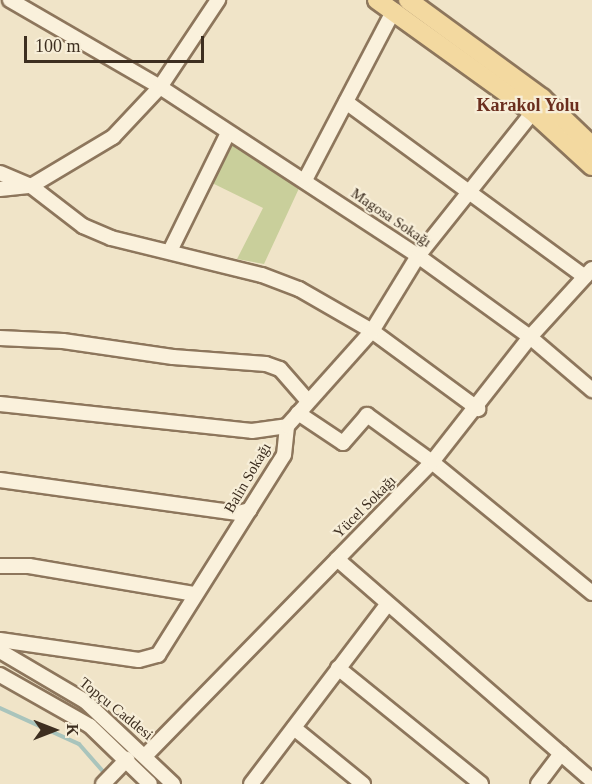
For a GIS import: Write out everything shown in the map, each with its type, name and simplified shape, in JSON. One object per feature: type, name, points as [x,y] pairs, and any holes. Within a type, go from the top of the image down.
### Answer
[{"type":"main road","points":[[377,0],[401,5],[542,99],[592,146]]},
{"type":"main road","points":[[401,5],[533,112],[592,166]]},
{"type":"street","name":"Magosa Sokağı","points":[[10,0],[160,87],[228,133],[305,180],[418,256],[530,337],[592,390]]},
{"type":"street","points":[[0,189],[31,186],[113,137],[160,87],[218,0]]},
{"type":"street","points":[[305,180],[401,5]]},
{"type":"street","points":[[346,102],[469,192],[588,273]]},
{"type":"street","points":[[0,404],[252,431],[287,426],[307,400],[372,331],[418,256],[533,112]]},
{"type":"street","points":[[170,251],[228,133]]},
{"type":"street","points":[[0,173],[31,186],[83,226],[111,238],[262,275],[299,289],[372,331],[478,409]]},
{"type":"street","name":"Yücel Sokağı","points":[[146,755],[432,462],[478,409],[530,337],[588,273]]},
{"type":"street","points":[[0,338],[63,341],[173,357],[266,364],[280,369],[307,400]]},
{"type":"street","points":[[298,413],[343,443],[367,415],[432,462],[592,593]]},
{"type":"street","name":"Balin Sokağı","points":[[0,640],[152,659],[284,455],[287,426]]},
{"type":"street","points":[[0,480],[238,513],[250,510]]},
{"type":"street","points":[[337,559],[387,605],[592,780]]},
{"type":"street","points":[[0,566],[29,566],[194,594]]},
{"type":"street","points":[[256,782],[338,668],[387,605]]},
{"type":"street","name":"Topçu Caddesi","points":[[0,651],[85,701],[146,755],[173,784]]},
{"type":"street","points":[[338,668],[481,784]]},
{"type":"street","name":"Topçu Caddesi","points":[[0,675],[90,726],[123,762],[150,784]]},
{"type":"street","points":[[294,728],[363,784]]},
{"type":"street","points":[[538,784],[561,754]]},
{"type":"street","points":[[103,784],[123,762]]},
{"type":"green space","points":[[229,141],[301,184],[264,264],[237,259],[263,208],[210,182]]},
{"type":"waterway","points":[[0,708],[79,744],[114,784]]},
{"type":"district","name":"Karakol Yolu","points":[[528,105]]}]
